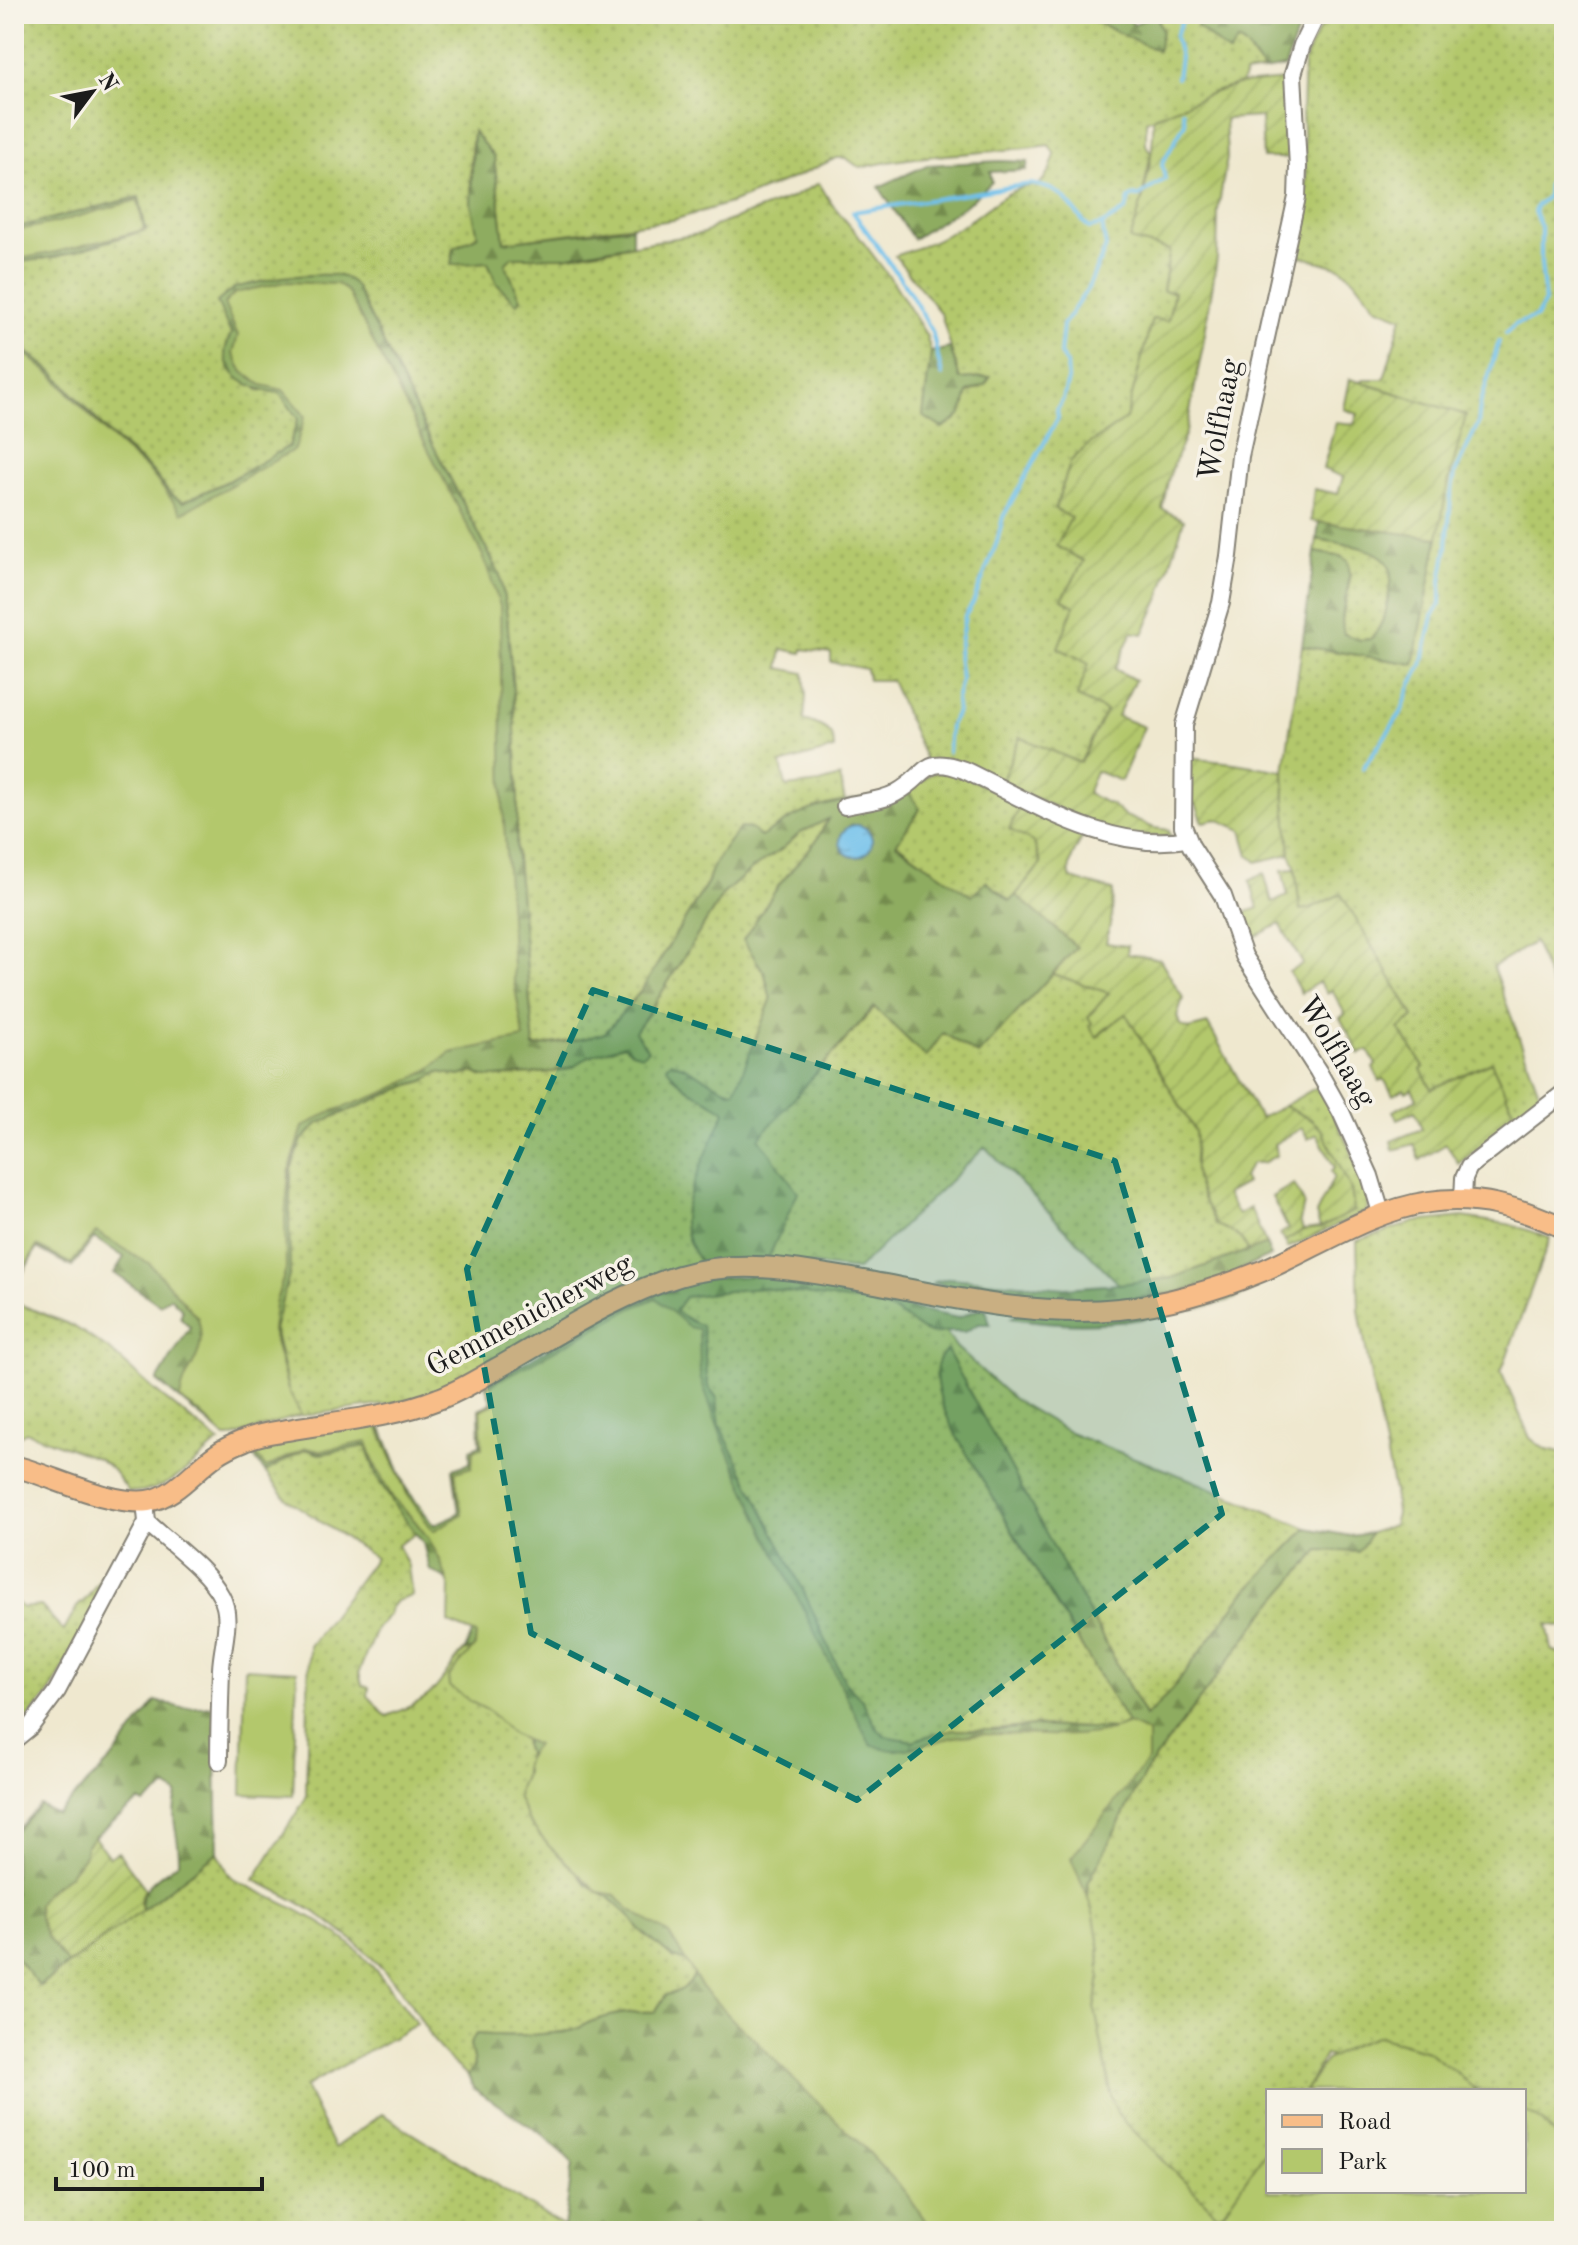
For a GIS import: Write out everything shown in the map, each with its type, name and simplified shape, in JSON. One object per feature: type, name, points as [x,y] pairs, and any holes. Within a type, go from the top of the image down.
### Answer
[{"type":"main road","points":[[1382,1216],[1428,1202],[1463,1200],[1502,1205],[1564,1228]]},
{"type":"main road","name":"Gemmenicherweg","points":[[146,1512],[220,1452],[253,1436],[398,1411],[441,1398],[604,1307],[649,1287],[707,1269],[770,1267],[975,1301],[1050,1310],[1117,1309],[1202,1293],[1262,1271],[1382,1216]]},
{"type":"main road","points":[[14,1466],[117,1499],[146,1512]]},
{"type":"street","name":"Wolfhaag","points":[[1317,14],[1302,45],[1293,74],[1297,197],[1240,456],[1221,603],[1184,725],[1182,813],[1187,839],[1223,896],[1244,956],[1337,1104],[1370,1176],[1382,1216]]},
{"type":"street","points":[[845,806],[891,795],[933,764],[945,763],[1103,833],[1140,841],[1187,839]]},
{"type":"street","points":[[1463,1200],[1464,1178],[1469,1167],[1564,1093]]},
{"type":"street","points":[[14,1740],[30,1727],[57,1691],[146,1512],[222,1597],[226,1631],[221,1663],[219,1761]]},
{"type":"highlighted area","points":[[593,990],[1115,1161],[1222,1514],[857,1800],[531,1633],[467,1269]]},
{"type":"green space","points":[[14,14],[1079,14],[1158,50],[1162,30],[1158,21],[1165,14],[1204,14],[1198,26],[1246,45],[1264,71],[1245,74],[1241,84],[1146,121],[1146,145],[1151,153],[1138,218],[1130,240],[1170,250],[1163,290],[1174,292],[1168,321],[1152,319],[1126,419],[1071,461],[1055,509],[1071,517],[1084,561],[1063,599],[1075,606],[1107,711],[1080,763],[1020,737],[1001,783],[927,763],[891,680],[868,680],[866,669],[831,662],[831,653],[782,649],[779,668],[804,673],[804,720],[829,732],[834,749],[781,764],[786,787],[840,777],[845,802],[789,821],[710,874],[641,991],[605,1033],[534,1047],[516,848],[518,799],[514,705],[507,616],[500,575],[356,287],[312,275],[283,277],[234,288],[231,334],[225,351],[258,390],[280,393],[299,419],[289,446],[230,480],[183,502],[171,495],[152,471],[111,436],[55,374],[14,342],[14,263],[60,256],[138,197],[14,228]],"holes":[[[473,132],[494,157],[504,242],[673,220],[733,202],[836,158],[846,158],[860,168],[930,156],[1049,145],[1055,155],[1049,172],[1039,185],[1018,189],[947,235],[895,256],[941,314],[960,379],[990,377],[985,385],[923,416],[931,352],[926,335],[894,283],[819,183],[791,198],[715,226],[705,233],[564,257],[512,257],[505,264],[520,299],[497,284],[488,262],[454,248],[478,236],[471,184]]]},
{"type":"green space","points":[[1079,14],[1127,14],[1134,25],[1153,14],[1165,14],[1158,21],[1162,30],[1158,51]]},
{"type":"green space","points":[[1204,14],[1306,14],[1285,67],[1264,71],[1242,43],[1238,41],[1229,54],[1197,26]]},
{"type":"green space","points":[[1328,14],[1564,14],[1564,1017],[1534,942],[1493,967],[1541,1097],[1516,1116],[1491,1062],[1433,1090],[1420,1069],[1424,1067],[1399,1029],[1414,1017],[1341,894],[1300,910],[1295,866],[1290,854],[1284,771],[1302,646],[1414,664],[1446,493],[1465,415],[1361,382],[1364,379],[1384,379],[1402,317],[1376,307],[1355,280],[1341,268],[1293,254],[1306,181],[1302,112],[1304,64]]},
{"type":"green space","points":[[1285,80],[1291,158],[1263,158],[1261,117],[1225,119],[1227,158],[1218,210],[1217,258],[1203,345],[1186,432],[1169,477],[1162,509],[1184,520],[1159,600],[1143,634],[1132,632],[1115,669],[1135,680],[1117,716],[1144,727],[1121,781],[1096,771],[1087,794],[1112,805],[1123,815],[1154,828],[1169,830],[1170,837],[1116,834],[1001,783],[1020,737],[1080,763],[1106,711],[1077,697],[1089,663],[1058,648],[1074,606],[1062,599],[1084,561],[1056,546],[1071,518],[1055,509],[1071,461],[1126,419],[1152,319],[1168,321],[1174,292],[1163,291],[1170,250],[1130,240],[1147,180],[1153,118],[1241,84]]},
{"type":"green space","points":[[473,131],[494,157],[504,242],[632,227],[632,244],[564,257],[512,257],[505,264],[521,299],[517,304],[497,284],[488,262],[451,265],[454,248],[478,236],[471,204]]},
{"type":"green space","points":[[1028,162],[1026,170],[990,172],[992,182],[966,205],[913,239],[879,187],[927,165]]},
{"type":"green space","points":[[139,197],[146,230],[60,256],[14,263],[14,228]]},
{"type":"green space","points":[[138,200],[144,230],[14,260],[14,231]]},
{"type":"green space","points":[[337,275],[356,287],[500,575],[507,616],[514,705],[518,799],[516,848],[534,1047],[605,1033],[641,991],[708,882],[716,860],[740,828],[751,829],[761,837],[804,813],[852,800],[908,791],[920,809],[896,844],[972,896],[986,881],[1010,901],[1016,895],[1077,947],[978,1055],[943,1033],[926,1057],[874,1007],[759,1138],[798,1192],[768,1259],[701,1263],[688,1239],[685,1213],[700,1168],[725,1112],[684,1086],[666,1066],[670,1062],[683,1066],[731,1092],[735,1091],[771,1000],[765,974],[743,940],[779,885],[816,841],[828,819],[800,833],[723,894],[635,1032],[648,1050],[642,1055],[624,1045],[589,1056],[561,1071],[497,1077],[483,1077],[473,1072],[460,1076],[439,1072],[424,1081],[319,1123],[302,1140],[291,1169],[290,1272],[274,1329],[288,1390],[300,1416],[226,1438],[157,1381],[190,1327],[180,1317],[183,1310],[170,1297],[160,1305],[114,1273],[124,1257],[94,1238],[72,1267],[37,1248],[14,1289],[14,342],[55,374],[111,436],[152,471],[171,495],[183,502],[230,480],[289,446],[298,419],[280,393],[253,386],[231,371],[225,353],[231,334],[217,302],[234,288],[283,277]],"holes":[[[851,825],[868,832],[870,846],[868,851],[853,856],[843,850],[841,838]]]},
{"type":"green space","points":[[285,282],[337,284],[347,291],[484,558],[500,606],[503,806],[514,982],[524,1038],[450,1053],[406,1082],[328,1113],[303,1127],[289,1172],[285,1219],[286,1269],[275,1304],[272,1331],[288,1390],[301,1415],[225,1438],[201,1414],[180,1399],[182,1387],[198,1353],[201,1332],[198,1318],[150,1264],[96,1232],[71,1264],[37,1246],[14,1287],[14,345],[53,376],[110,437],[151,473],[182,513],[295,449],[305,416],[283,390],[262,385],[243,372],[233,354],[238,335],[224,304],[235,293]]},
{"type":"green space","points":[[950,348],[960,379],[990,377],[985,385],[968,392],[961,414],[942,428],[923,416],[931,352]]},
{"type":"green space","points":[[1350,379],[1466,415],[1446,492],[1438,538],[1311,521],[1314,489],[1338,494],[1343,477],[1323,469],[1336,422],[1354,424],[1358,414],[1344,409]]},
{"type":"green space","points":[[1319,522],[1438,538],[1414,664],[1302,646],[1315,552],[1348,561],[1349,580],[1342,625],[1344,634],[1360,640],[1371,639],[1386,612],[1388,599],[1391,574],[1386,561],[1369,550],[1317,539]]},
{"type":"green space","points":[[1317,539],[1369,550],[1386,561],[1390,568],[1386,612],[1371,639],[1360,640],[1344,634],[1341,625],[1351,574],[1342,557],[1315,552]]},
{"type":"green space","points":[[1188,758],[1284,771],[1290,854],[1257,862],[1249,855],[1242,830],[1217,819],[1203,822],[1196,804],[1188,804]]},
{"type":"green space","points":[[951,769],[1021,805],[1041,864],[1011,901],[972,897],[896,843],[920,809],[908,791],[930,774]]},
{"type":"green space","points":[[1021,805],[1086,831],[1073,854],[1071,879],[1113,890],[1106,943],[1128,946],[1127,954],[1160,959],[1183,998],[1177,1016],[1180,1025],[1189,1029],[1208,1024],[1260,1118],[1284,1106],[1312,1120],[1322,1130],[1351,1189],[1354,1211],[1320,1228],[1316,1214],[1334,1177],[1331,1171],[1335,1168],[1317,1134],[1308,1139],[1302,1128],[1274,1144],[1277,1155],[1263,1163],[1252,1163],[1243,1177],[1246,1183],[1226,1194],[1238,1215],[1250,1208],[1266,1244],[1249,1251],[1236,1234],[1216,1225],[1196,1177],[1195,1131],[1126,1014],[1097,1037],[1089,1026],[1092,1023],[1088,1017],[1109,993],[1053,974],[1077,947],[1016,895],[1041,864],[1034,843],[1009,829]]},
{"type":"green space","points":[[829,818],[816,841],[779,885],[744,940],[765,974],[771,1000],[735,1091],[671,1075],[725,1112],[696,1179],[701,1263],[422,1396],[396,1403],[300,1416],[288,1390],[274,1329],[289,1220],[291,1169],[302,1140],[319,1123],[424,1081],[439,1072],[460,1076],[473,1072],[483,1077],[497,1077],[561,1071],[589,1056],[624,1045],[632,1052],[647,1049],[634,1032],[723,894],[800,833]]},
{"type":"green space","points":[[1295,869],[1300,910],[1341,894],[1414,1017],[1399,1029],[1424,1067],[1421,1070],[1432,1089],[1491,1062],[1516,1116],[1459,1164],[1446,1144],[1420,1160],[1414,1144],[1393,1150],[1391,1141],[1422,1129],[1415,1111],[1397,1119],[1393,1111],[1417,1099],[1412,1089],[1406,1092],[1404,1089],[1393,1095],[1384,1079],[1380,1081],[1368,1050],[1360,1054],[1340,1018],[1345,1014],[1332,990],[1327,993],[1319,982],[1301,993],[1289,972],[1303,964],[1280,924],[1246,941],[1238,915],[1258,908],[1250,881],[1264,873],[1272,902],[1288,896],[1282,870]]},
{"type":"green space","points":[[1053,974],[1110,993],[1092,1024],[1098,1036],[1126,1013],[1195,1131],[1195,1168],[1216,1224],[1236,1234],[1249,1251],[1172,1278],[1119,1284],[985,1147],[857,1270],[768,1259],[758,1138],[875,1007],[926,1057],[943,1033],[1043,983]]},
{"type":"green space","points":[[1317,1087],[1326,1099],[1366,1183],[1370,1203],[1365,1212],[1288,1248],[1285,1241],[1303,1230],[1320,1228],[1354,1211],[1351,1189],[1312,1120],[1284,1106]]},
{"type":"green space","points":[[1294,1184],[1304,1203],[1300,1221],[1303,1230],[1285,1241],[1280,1234],[1288,1229],[1272,1197]]},
{"type":"green space","points":[[1463,1217],[1513,1225],[1550,1238],[1501,1372],[1530,1438],[1543,1448],[1564,1453],[1564,1627],[1547,1624],[1552,1650],[1564,1655],[1564,2147],[1526,2117],[1526,2089],[1478,2089],[1462,2083],[1325,2055],[1306,2089],[1266,2089],[1266,2158],[1214,2223],[1116,2127],[1094,2009],[1099,1944],[1087,1895],[1088,1883],[1146,1771],[1263,1615],[1319,1549],[1358,1552],[1371,1533],[1393,1525],[1396,1513],[1394,1491],[1359,1310],[1357,1241],[1415,1222]]},
{"type":"green space","points":[[1266,1244],[1271,1256],[1215,1281],[1163,1295],[1130,1299],[1064,1300],[932,1283],[950,1278],[1065,1288],[1172,1278]]},
{"type":"green space","points":[[768,1275],[877,1290],[901,1306],[958,1318],[981,1308],[986,1309],[990,1324],[979,1324],[965,1332],[932,1334],[896,1312],[874,1304],[763,1288],[685,1297],[675,1311],[702,1326],[708,1386],[717,1398],[720,1426],[803,1590],[845,1683],[862,1700],[884,1736],[913,1741],[953,1730],[1034,1726],[1115,1729],[1127,1723],[952,1427],[941,1402],[936,1378],[938,1363],[947,1350],[1145,1716],[1173,1688],[1245,1592],[1307,1528],[1350,1536],[1371,1533],[1358,1552],[1319,1550],[1263,1615],[1146,1771],[1088,1883],[1087,1895],[1099,1944],[1100,1976],[1094,2009],[1111,2093],[1110,2118],[1214,2223],[1266,2158],[1266,2193],[1526,2193],[1564,2231],[566,2231],[573,2163],[545,2136],[473,2088],[468,2076],[474,2065],[470,2044],[476,2034],[559,2032],[616,2015],[655,2012],[666,1995],[691,1982],[695,1972],[688,1961],[673,1958],[640,1930],[610,1898],[586,1884],[521,1794],[527,1753],[524,1744],[531,1729],[509,1649],[465,1650],[476,1625],[459,1587],[430,1570],[423,1543],[377,1477],[366,1446],[319,1454],[306,1449],[265,1472],[246,1446],[379,1421],[406,1488],[434,1525],[459,1513],[453,1469],[470,1463],[470,1449],[480,1445],[479,1409],[492,1403],[485,1385],[611,1313],[682,1284],[711,1278]]},
{"type":"green space","points":[[1263,1281],[1251,1291],[1230,1300],[1133,1320],[1087,1324],[1011,1318],[1018,1314]]},
{"type":"green space","points":[[763,1288],[861,1301],[892,1310],[922,1330],[946,1332],[956,1347],[1013,1399],[1072,1434],[1307,1528],[1245,1592],[1173,1688],[1145,1716],[947,1351],[952,1425],[1017,1540],[1128,1723],[1115,1729],[1034,1726],[927,1736],[913,1741],[884,1736],[862,1700],[845,1683],[803,1590],[719,1426],[717,1398],[708,1386],[702,1327],[675,1311],[685,1297]]},
{"type":"green space","points":[[656,1298],[689,1327],[699,1329],[700,1377],[722,1438],[870,1744],[901,1750],[962,1736],[1089,1734],[1129,1724],[1148,1733],[1148,1760],[1071,1858],[1094,1916],[1100,1976],[1095,2009],[1112,2099],[1118,2114],[1220,2217],[1266,2150],[1266,2193],[1526,2193],[1526,2112],[1542,2121],[1564,2147],[1564,2231],[933,2231],[905,2192],[865,2148],[702,1987],[669,1934],[628,1908],[616,1895],[598,1892],[549,1846],[529,1822],[518,1799],[519,1788],[526,1772],[524,1768],[528,1755],[536,1745],[512,1734],[489,1711],[449,1686],[448,1677],[475,1646],[476,1634],[449,1623],[450,1588],[440,1560],[429,1539],[392,1497],[367,1442],[320,1451],[306,1448],[266,1468],[248,1443],[375,1419],[407,1494],[433,1531],[462,1514],[455,1472],[472,1467],[473,1450],[482,1448],[480,1410],[494,1404],[487,1387]]},
{"type":"green space","points":[[14,1302],[73,1326],[111,1351],[219,1442],[167,1483],[129,1492],[113,1470],[99,1459],[26,1432],[14,1439]]},
{"type":"green space","points":[[366,1446],[377,1477],[417,1533],[398,1545],[408,1566],[412,1596],[396,1601],[391,1607],[376,1629],[359,1672],[362,1685],[369,1688],[368,1696],[387,1716],[428,1695],[465,1650],[509,1649],[577,1641],[524,1744],[527,1753],[521,1794],[586,1884],[610,1898],[640,1930],[673,1958],[688,1960],[695,1972],[684,1988],[666,1995],[655,2012],[608,2016],[571,2031],[524,2035],[476,2034],[470,2044],[474,2065],[468,2076],[441,2051],[403,1993],[366,1952],[314,1911],[254,1880],[306,1798],[309,1646],[375,1558],[287,1499],[265,1472],[306,1449],[320,1454]]},
{"type":"green space","points":[[126,1556],[49,1694],[17,1730],[14,1727],[14,1599],[22,1608],[41,1606],[64,1631],[77,1607],[108,1567],[117,1557]]},
{"type":"green space","points":[[245,1668],[297,1671],[293,1796],[242,1794]]},
{"type":"green space","points":[[156,1701],[182,1708],[215,1706],[218,1852],[142,1910],[141,1902],[147,1888],[179,1862],[174,1821],[177,1794],[167,1787],[144,1804],[139,1801],[94,1837],[86,1846],[84,1857],[68,1876],[45,1893],[47,1937],[68,1964],[39,1986],[14,1954],[14,1834],[40,1805],[57,1814],[111,1760]]},
{"type":"green space","points":[[94,1837],[109,1857],[118,1852],[145,1888],[140,1901],[142,1910],[68,1964],[47,1937],[39,1918],[38,1904],[45,1893],[68,1876],[84,1857],[86,1846]]},
{"type":"green space","points":[[218,1852],[235,1880],[319,1922],[355,1948],[417,2024],[305,2087],[334,2148],[382,2114],[566,2231],[14,2231],[14,1954],[40,1986]]},
{"type":"green space","points":[[1378,2036],[1427,2051],[1474,2089],[1306,2089],[1326,2060]]},
{"type":"water","points":[[856,825],[867,830],[872,841],[867,852],[856,857],[845,852],[840,841],[845,830]]},
{"type":"waterway","points":[[1177,78],[1180,57],[1175,36],[1185,14]]},
{"type":"waterway","points":[[948,752],[950,725],[957,712],[956,700],[961,680],[958,654],[965,616],[997,542],[1003,517],[1058,418],[1057,410],[1068,380],[1067,365],[1060,354],[1063,325],[1088,288],[1106,247],[1102,225],[1126,210],[1133,196],[1139,196],[1165,179],[1162,164],[1185,123],[1183,111]]},
{"type":"waterway","points":[[1506,333],[1516,324],[1536,317],[1545,302],[1541,227],[1534,212],[1547,197],[1548,183],[1564,150]]},
{"type":"waterway","points":[[942,375],[932,331],[907,288],[853,212],[1030,184],[1052,189],[1059,194],[1089,228],[1102,225]]},
{"type":"waterway","points":[[1363,768],[1401,713],[1422,665],[1433,616],[1441,604],[1441,581],[1455,473],[1478,424],[1480,405],[1499,341]]}]
